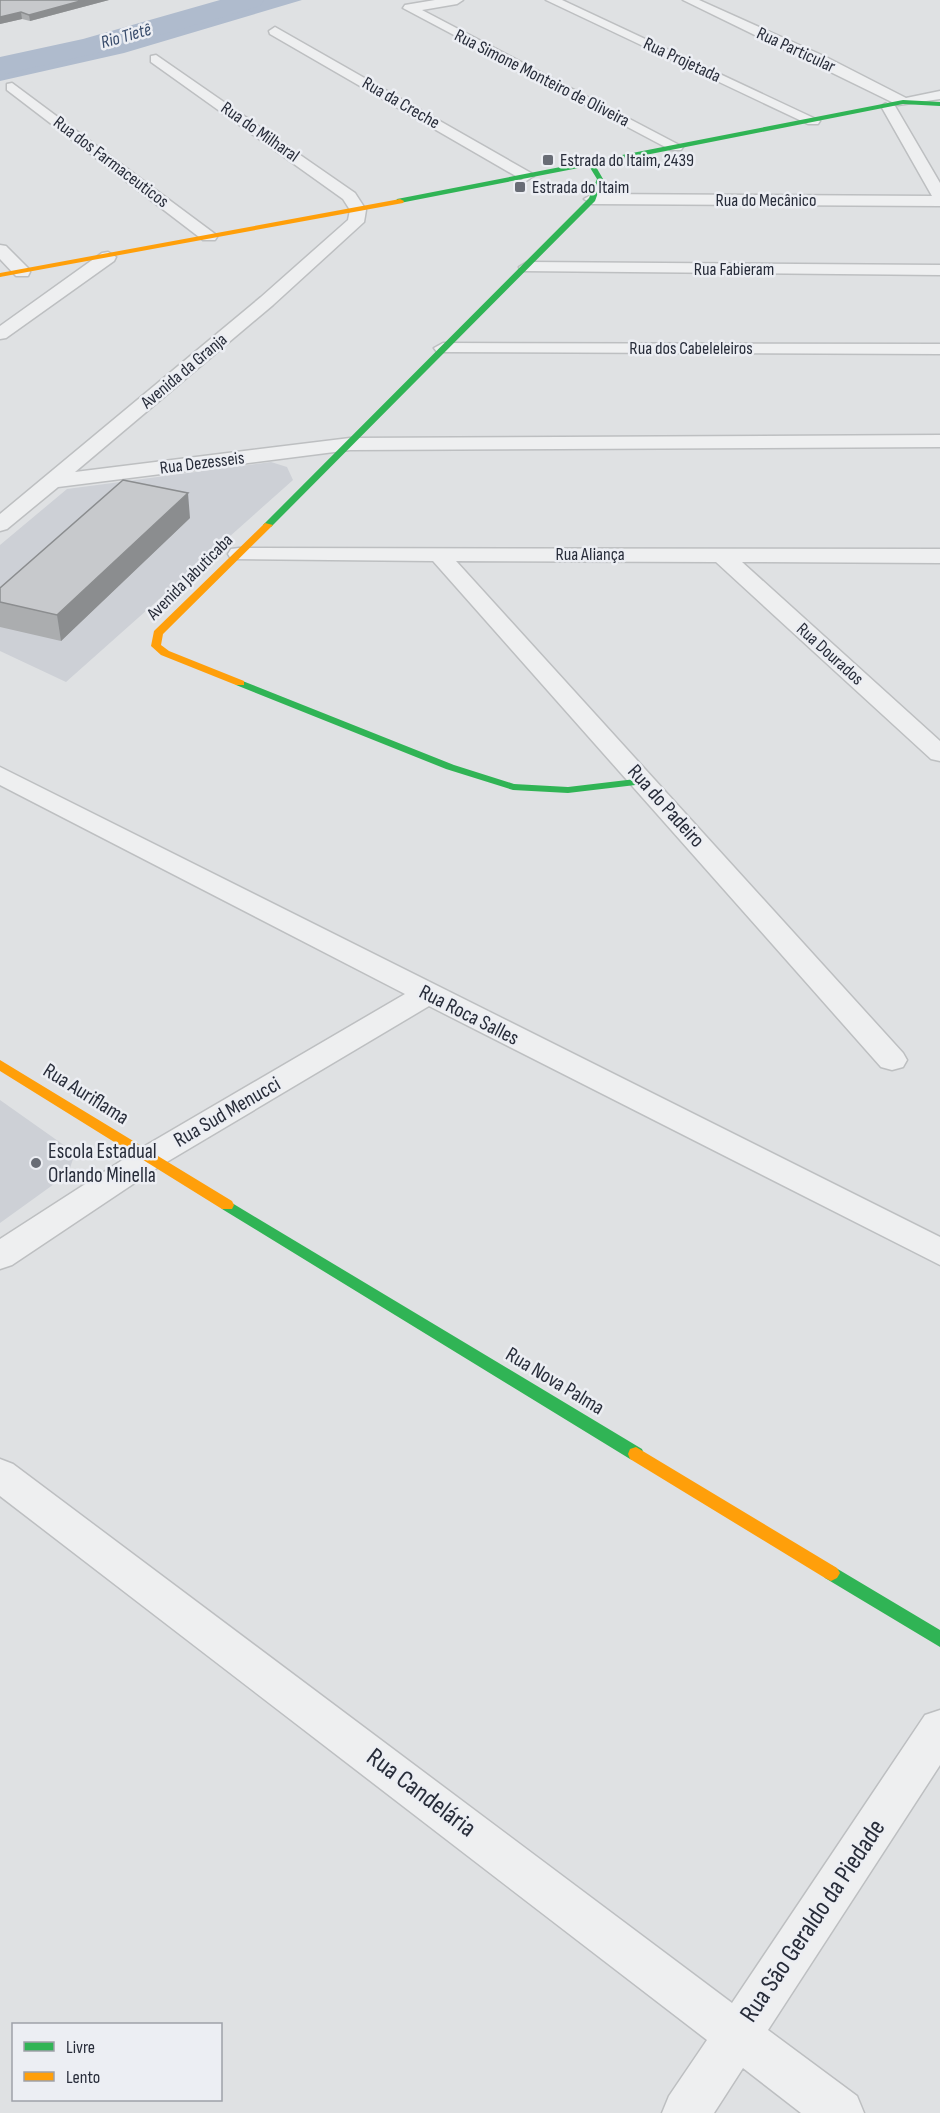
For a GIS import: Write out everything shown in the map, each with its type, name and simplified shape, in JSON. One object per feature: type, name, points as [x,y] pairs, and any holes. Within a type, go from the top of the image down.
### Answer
[{"type":"street","name":"Rua Simone Monteiro de Oliveira","points":[[458,0],[409,8],[676,147]]},
{"type":"street","name":"Rua Projetada","points":[[552,0],[813,121]]},
{"type":"street","name":"Rua Particular","points":[[689,0],[821,60],[901,103]]},
{"type":"street","name":"Rua da Creche","points":[[275,31],[526,176]]},
{"type":"street","name":"Rua do Milharal","points":[[156,59],[349,196],[358,210]]},
{"type":"street","name":"Rua dos Farmaceuticos","points":[[12,87],[210,237]]},
{"type":"street","points":[[0,275],[358,210],[940,95]]},
{"type":"street","points":[[901,103],[940,104]]},
{"type":"street","points":[[901,103],[940,196]]},
{"type":"street","points":[[591,164],[600,179],[592,199]]},
{"type":"street","name":"Rua do Mecânico","points":[[592,199],[940,201]]},
{"type":"street","name":"Avenida Jabuticaba","points":[[592,199],[527,267],[442,348],[350,444],[158,633],[156,646],[450,767],[520,789],[553,791],[644,781]]},
{"type":"street","name":"Avenida da Granja","points":[[0,525],[267,301],[356,222],[358,210]]},
{"type":"street","points":[[0,250],[22,272]]},
{"type":"street","points":[[0,334],[108,257]]},
{"type":"street","name":"Rua Fabieram","points":[[527,267],[940,270]]},
{"type":"street","name":"Rua dos Cabeleleiros","points":[[442,348],[940,349]]},
{"type":"street","points":[[350,444],[940,441]]},
{"type":"street","name":"Rua Dezesseis","points":[[54,481],[350,444]]},
{"type":"street","name":"Rua Aliança","points":[[239,554],[940,556]]},
{"type":"street","name":"Rua do Padeiro","points":[[438,554],[892,1060]]},
{"type":"street","name":"Rua Dourados","points":[[720,554],[940,754]]},
{"type":"street","name":"Rua Roca Salles","points":[[0,775],[940,1252]]},
{"type":"street","name":"Rua Sud Menucci","points":[[0,1256],[149,1158],[428,994]]},
{"type":"street","name":"Rua Auriflama","points":[[0,1065],[149,1158]]},
{"type":"street","name":"Rua Nova Palma","points":[[149,1158],[940,1640]]},
{"type":"street","name":"Rua Candelária","points":[[0,1475],[738,2033],[840,2113]]},
{"type":"street","name":"Rua São Geraldo da Piedade","points":[[686,2113],[940,1729]]},
{"type":"shaded area","points":[[271,462],[287,467],[293,480],[66,682],[0,651],[0,545],[67,489]]},
{"type":"shaded area","name":"Escola Estadual Orlando Minella","points":[[0,1100],[75,1153],[68,1174],[0,1223]]},
{"type":"water","name":"Rio Tietê","points":[[254,0],[302,0],[124,53],[0,81],[0,62],[121,37]]},
{"type":"building","points":[[0,0],[84,0],[29,15],[21,12],[0,17]]},
{"type":"building","points":[[123,480],[188,493],[57,615],[0,602],[0,588]]},
{"type":"waterway","name":"Rio Tietê","points":[[0,66],[88,47],[250,0]]},
{"type":"traffic: fast","points":[[400,201],[903,102],[940,104]]},
{"type":"traffic: fast","points":[[268,525],[592,199],[600,179],[591,163]]},
{"type":"traffic: fast","points":[[240,683],[450,767],[513,787],[568,790],[644,781]]},
{"type":"traffic: fast","points":[[227,1205],[636,1454]]},
{"type":"traffic: fast","points":[[831,1573],[940,1639]]},
{"type":"traffic: slow","points":[[0,275],[400,201]]},
{"type":"traffic: slow","points":[[240,683],[165,653],[156,646],[158,633],[268,525]]},
{"type":"traffic: slow","points":[[0,1065],[227,1205]]},
{"type":"traffic: slow","points":[[636,1454],[831,1573]]},
{"type":"place","name":"Estrada do Itaim, 2439","points":[[548,160]]},
{"type":"place","name":"Estrada do Itaim","points":[[520,187]]},
{"type":"place","name":"Escola Estadual Orlando Minella","points":[[36,1163]]}]
